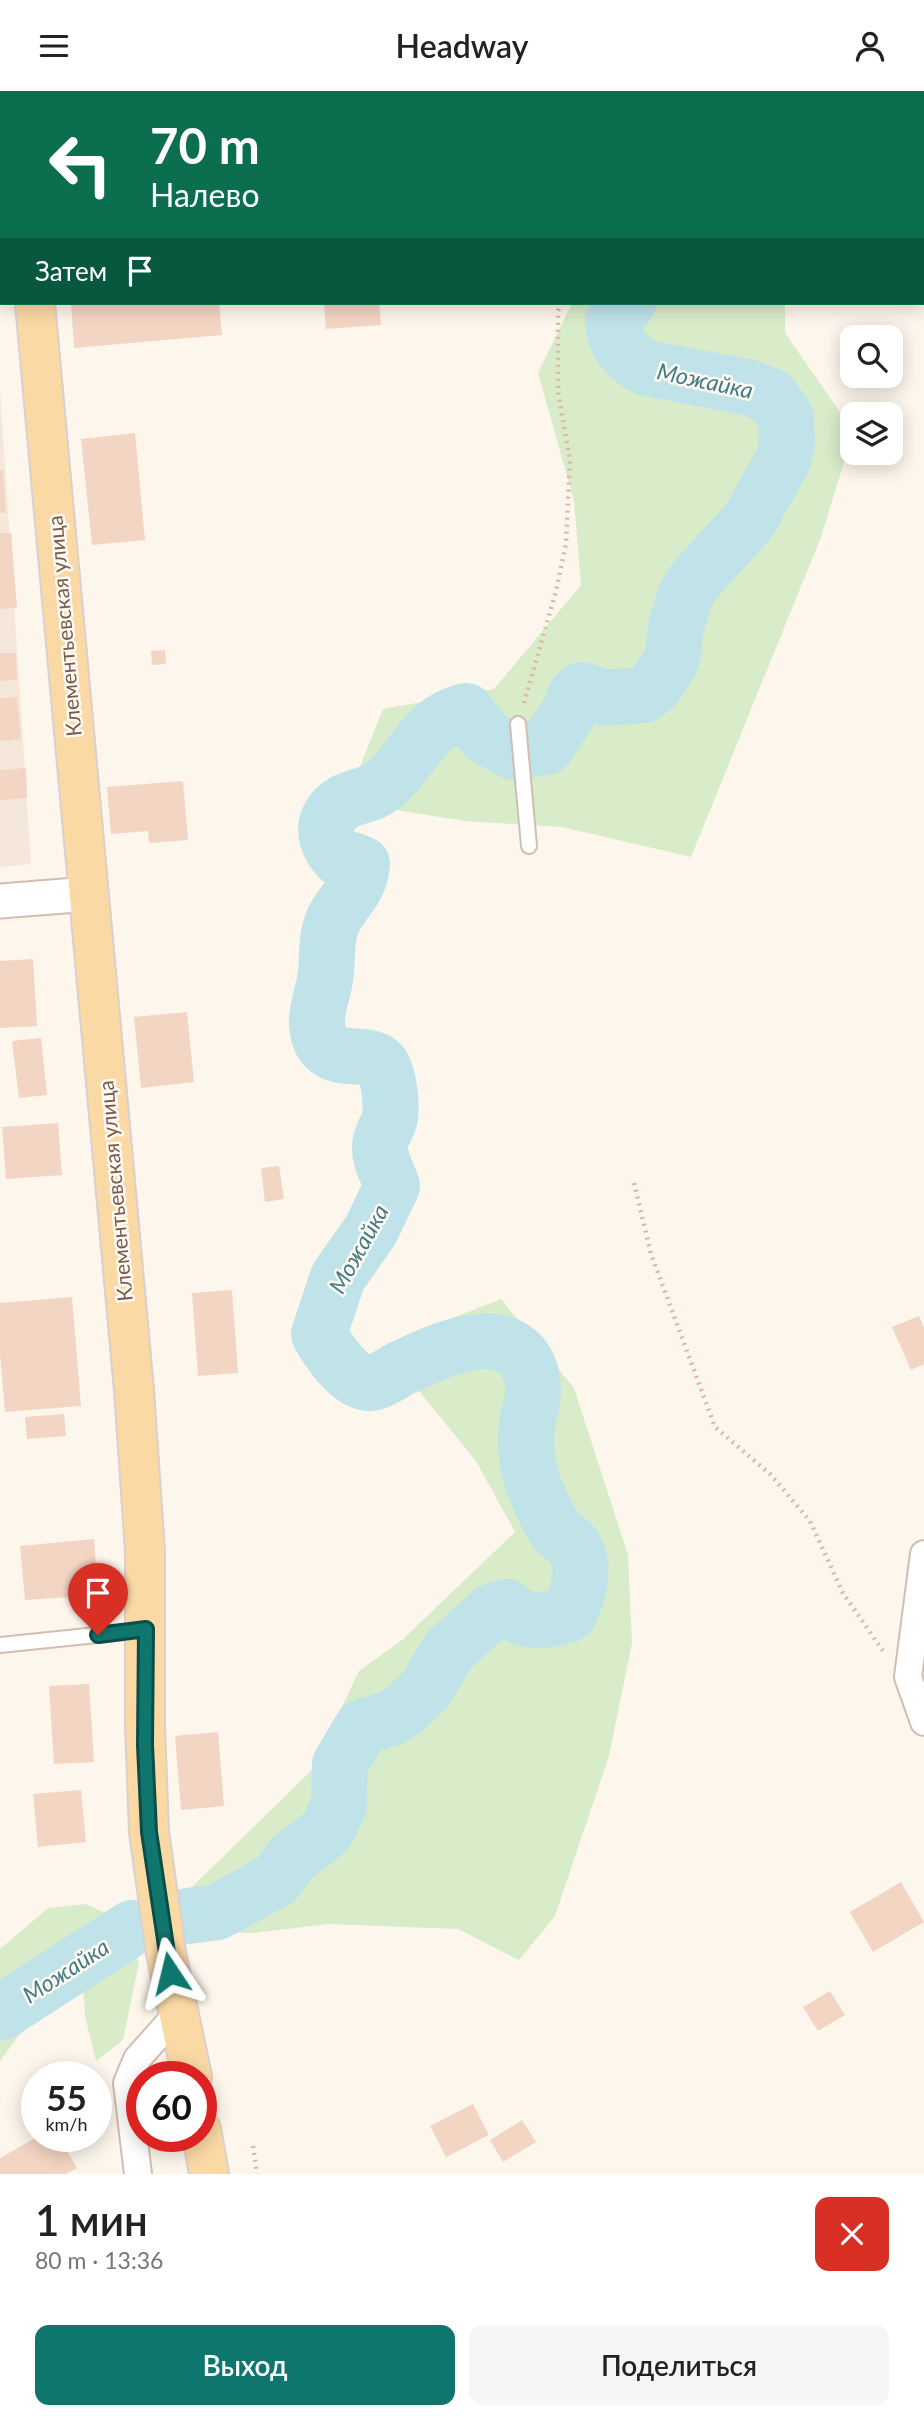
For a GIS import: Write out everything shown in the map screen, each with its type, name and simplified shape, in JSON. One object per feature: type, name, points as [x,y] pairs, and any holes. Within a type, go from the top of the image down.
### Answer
[{"type":"main road","name":"Клементьевская улица","points":[[35,305],[134,1391],[145,1551],[145,1726],[149,1832],[166,1953],[188,2061]]},
{"type":"main road","points":[[205,2152],[209,2174]]},
{"type":"street","points":[[0,901],[89,894]]},
{"type":"street","points":[[924,1554],[908,1677],[924,1722]]},
{"type":"street","points":[[138,2174],[127,2083],[137,2059],[178,2013]]},
{"type":"lane","points":[[517,724],[530,846]]},
{"type":"lane","points":[[0,1645],[146,1629]]},
{"type":"path","points":[[517,724],[549,616],[566,544],[570,460],[558,392],[560,305]]},
{"type":"path","points":[[635,1183],[651,1254],[715,1427],[770,1474],[810,1521],[842,1593],[882,1650],[908,1677]]},
{"type":"path","points":[[253,2146],[257,2174]]},
{"type":"shaded area","points":[[0,388],[31,864],[0,867]]},
{"type":"green space","points":[[571,305],[785,305],[785,333],[840,412],[840,465],[843,465],[821,537],[691,857],[562,827],[465,821],[346,802],[383,709],[494,689],[581,585],[574,501],[538,373]]},
{"type":"green space","points":[[501,1299],[574,1388],[628,1555],[632,1643],[609,1756],[555,1916],[519,1960],[458,1929],[328,1924],[253,1933],[202,1931],[193,1886],[312,1770],[359,1671],[402,1640],[515,1532],[476,1461],[419,1391],[437,1324]]},
{"type":"green space","points":[[86,1904],[121,1920],[139,1963],[123,2040],[96,2061],[85,2016],[81,1952],[0,2061],[0,1949],[48,1908]]},
{"type":"building","points":[[71,305],[219,305],[222,335],[74,348]]},
{"type":"building","points":[[324,305],[379,305],[381,325],[326,329]]},
{"type":"building","points":[[135,433],[145,540],[92,545],[81,439]]},
{"type":"building","points":[[3,470],[6,513],[0,513],[0,471]]},
{"type":"building","points":[[0,533],[11,533],[17,608],[0,609]]},
{"type":"building","points":[[165,650],[166,664],[152,665],[151,651]]},
{"type":"building","points":[[0,653],[16,653],[17,680],[0,681]]},
{"type":"building","points":[[17,697],[21,739],[0,741],[0,698]]},
{"type":"building","points":[[26,768],[27,798],[0,800],[0,770]]},
{"type":"building","points":[[183,781],[188,840],[149,843],[148,831],[111,834],[107,787]]},
{"type":"building","points":[[33,959],[37,1026],[0,1028],[0,961]]},
{"type":"building","points":[[187,1012],[194,1082],[141,1088],[134,1017]]},
{"type":"building","points":[[41,1038],[47,1095],[19,1098],[12,1041]]},
{"type":"building","points":[[58,1123],[62,1175],[6,1179],[2,1127]]},
{"type":"building","points":[[279,1166],[284,1199],[265,1202],[261,1168]]},
{"type":"building","points":[[232,1290],[238,1373],[198,1376],[192,1293]]},
{"type":"building","points":[[72,1297],[81,1406],[5,1412],[0,1354],[0,1303]]},
{"type":"building","points":[[919,1316],[924,1328],[924,1364],[911,1370],[892,1327]]},
{"type":"building","points":[[64,1414],[66,1436],[27,1439],[25,1417]]},
{"type":"building","points":[[94,1539],[98,1595],[25,1600],[20,1546]]},
{"type":"building","points":[[89,1684],[94,1762],[54,1764],[49,1686]]},
{"type":"building","points":[[218,1732],[224,1806],[181,1810],[175,1736]]},
{"type":"building","points":[[81,1790],[86,1842],[38,1847],[33,1794]]},
{"type":"building","points":[[901,1882],[924,1922],[873,1952],[850,1912]]},
{"type":"building","points":[[830,1991],[845,2015],[818,2031],[803,2007]]},
{"type":"building","points":[[473,2104],[489,2135],[446,2157],[430,2126]]},
{"type":"building","points":[[522,2120],[536,2142],[503,2162],[490,2140]]},
{"type":"building","points":[[21,2146],[21,2152],[68,2152],[77,2168],[66,2174],[0,2174],[0,2158]]},
{"type":"waterway","name":"Можайка","points":[[188,1916],[217,1912],[276,1880],[292,1858],[327,1831],[339,1805],[340,1764],[362,1727],[392,1718],[405,1709],[425,1690],[449,1650],[493,1611],[506,1607],[521,1617],[536,1620],[561,1617],[569,1614],[579,1588],[580,1569],[576,1551],[554,1528],[529,1472],[526,1433],[533,1383],[528,1366],[518,1352],[501,1343],[490,1341],[465,1344],[426,1357],[371,1383],[363,1382],[348,1372],[319,1334],[338,1277],[371,1230],[392,1186],[380,1151],[391,1108],[384,1069],[374,1059],[345,1056],[326,1048],[320,1039],[317,1017],[325,979],[330,929],[356,885],[362,864],[340,859],[330,845],[326,827],[335,809],[348,800],[384,785],[429,732],[451,716],[466,711],[486,737],[514,752],[546,747],[581,690],[606,698],[643,695],[653,688],[669,665],[673,654],[676,627],[685,596],[695,580],[749,521],[784,458],[787,441],[786,417],[771,396],[747,387],[647,368],[633,360],[622,349],[613,320],[626,305]]},
{"type":"waterway","name":"Можайка","points":[[0,2013],[132,1928]]},
{"type":"route","points":[[98,1635],[146,1629],[145,1745],[149,1832],[170,1973]]}]
